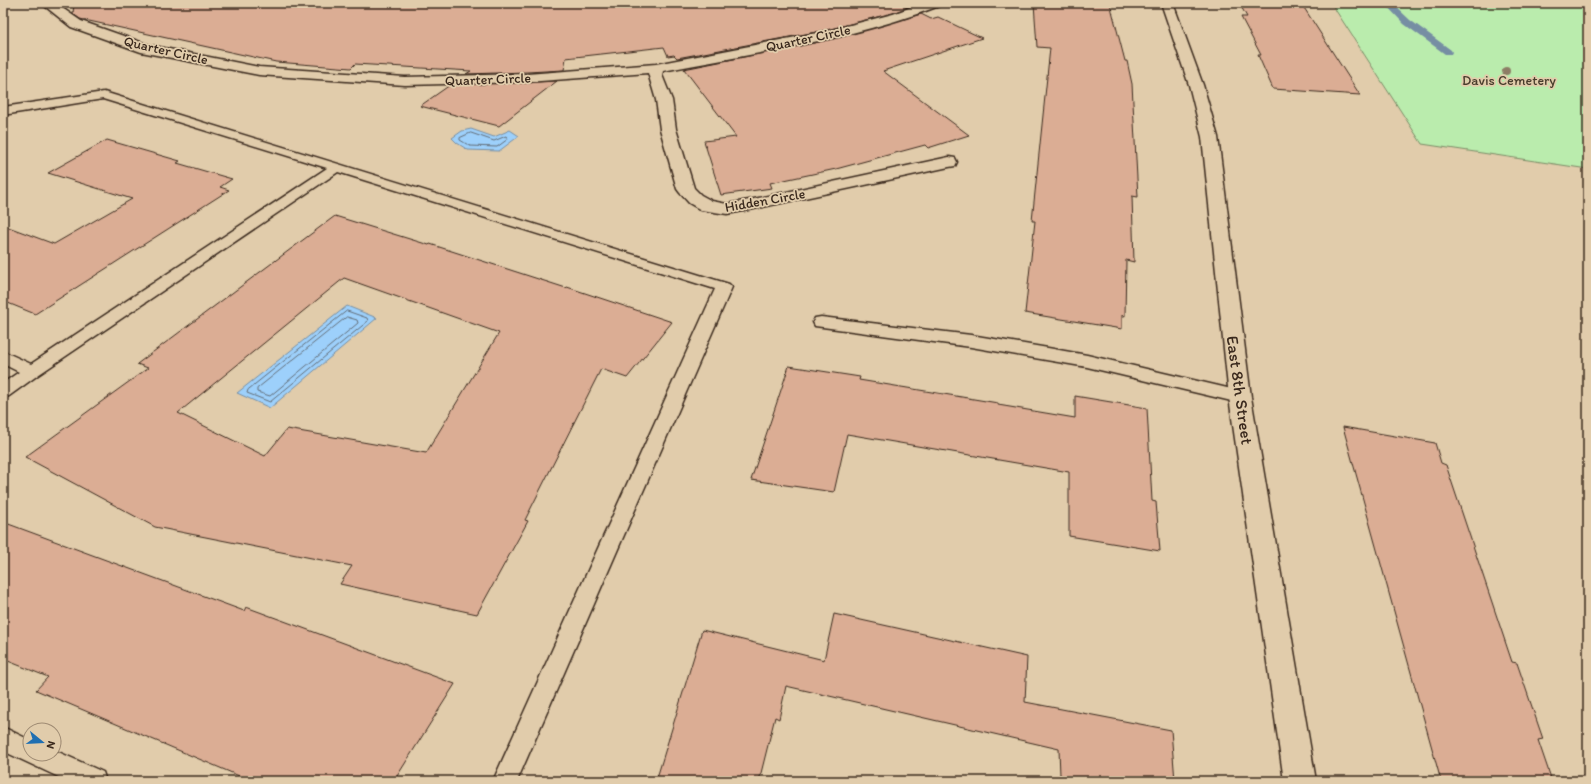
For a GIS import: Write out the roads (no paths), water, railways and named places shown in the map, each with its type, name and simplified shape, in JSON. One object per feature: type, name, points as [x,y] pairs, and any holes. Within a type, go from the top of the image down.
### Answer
[{"type":"street","name":"Quarter Circle","points":[[47,3],[76,24],[146,49],[259,71],[405,81],[528,78],[656,68],[827,35],[898,17],[934,3]]},
{"type":"street","name":"East 8th Street","points":[[1167,3],[1196,85],[1210,137],[1240,397],[1300,781]]},
{"type":"street","name":"Hidden Circle","points":[[656,68],[655,75],[664,100],[668,129],[686,188],[695,199],[707,206],[727,209],[949,162]]},
{"type":"lane","points":[[3,111],[104,95],[724,287],[505,781]]},
{"type":"lane","points":[[3,392],[32,371],[337,167]]},
{"type":"lane","points":[[821,322],[971,341],[1048,354],[1087,361],[1240,397]]},
{"type":"lane","points":[[3,357],[32,371]]},
{"type":"lane","points":[[3,739],[22,748]]},
{"type":"lane","points":[[52,762],[94,781]]},
{"type":"water","points":[[471,129],[494,137],[510,130],[519,136],[499,151],[468,150],[452,138],[462,131]]},
{"type":"water","points":[[347,306],[377,318],[270,408],[237,393]]},
{"type":"waterway","points":[[1388,3],[1407,22],[1448,52]]},
{"type":"park label","name":"Davis Cemetery","points":[[1509,80]]}]
